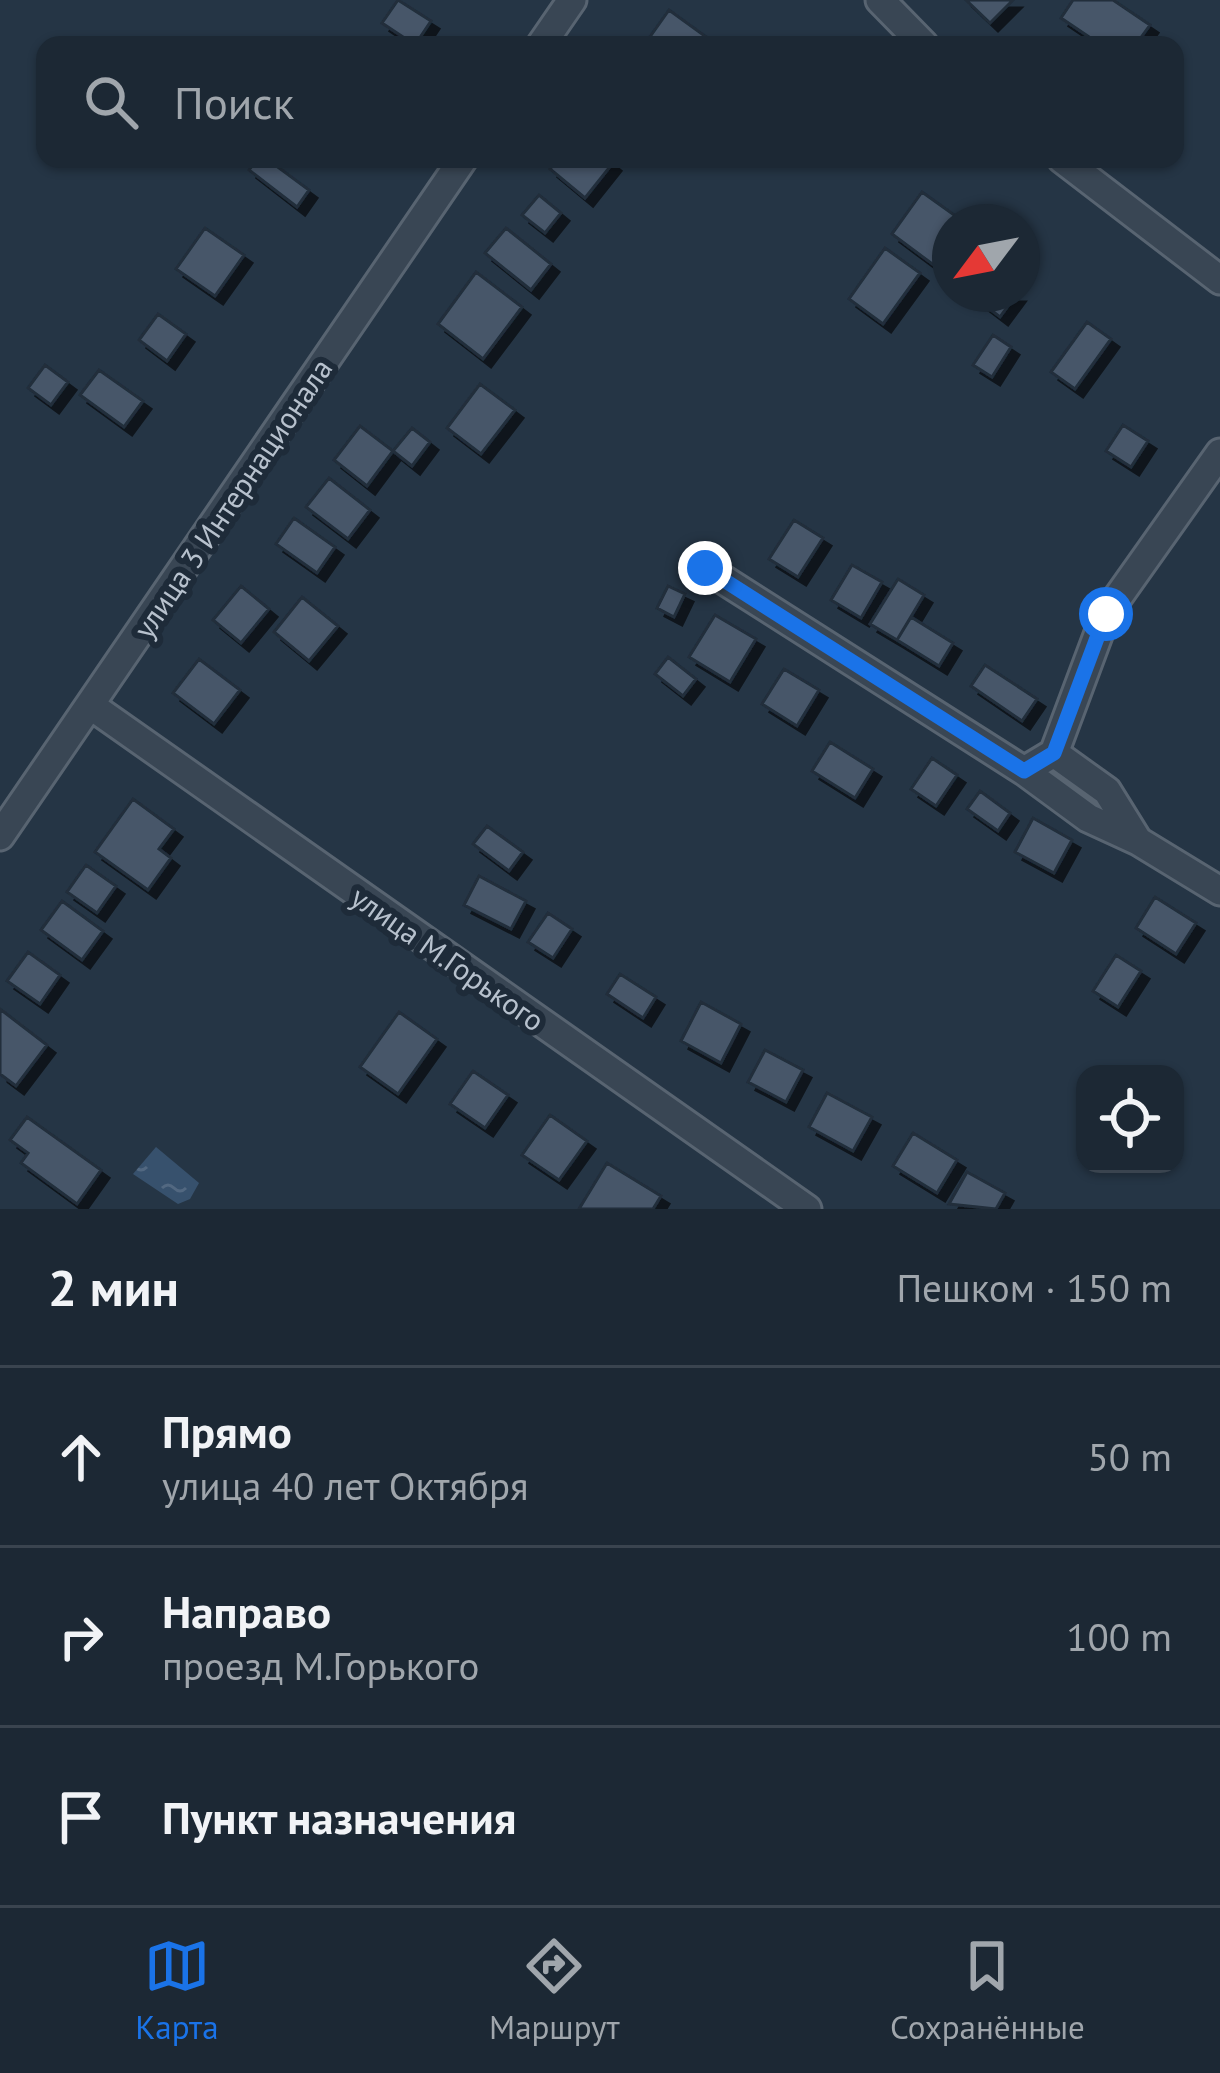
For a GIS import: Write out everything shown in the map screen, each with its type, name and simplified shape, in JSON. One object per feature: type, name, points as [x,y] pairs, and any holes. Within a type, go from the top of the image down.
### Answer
[{"type":"street","points":[[547,36],[571,0]]},
{"type":"street","points":[[880,0],[915,36]]},
{"type":"street","name":"улица 3 Интернационала","points":[[0,836],[457,168]]},
{"type":"street","points":[[1074,168],[1220,280]]},
{"type":"street","points":[[1024,771],[1054,753],[1106,614],[1220,453]]},
{"type":"street","points":[[705,568],[1024,771],[1088,818],[1138,841],[1220,891]]},
{"type":"street","name":"улица М.Горького","points":[[90,705],[807,1209]]},
{"type":"street","points":[[1054,753],[1107,790],[1138,841]]},
{"type":"water","points":[[156,1147],[199,1183],[190,1199],[178,1204],[133,1174]]},
{"type":"building","points":[[398,0],[431,21],[421,36],[402,36],[382,23]]},
{"type":"building","points":[[966,0],[1013,0],[990,23]]},
{"type":"building","points":[[1073,0],[1113,0],[1150,25],[1142,36],[1088,36],[1061,18]]},
{"type":"building","points":[[669,10],[705,36],[651,36]]},
{"type":"building","points":[[279,168],[309,190],[297,207],[249,170]]},
{"type":"building","points":[[551,168],[609,168],[585,198]]},
{"type":"building","points":[[922,192],[939,204],[932,204],[932,264],[892,234]]},
{"type":"building","points":[[539,195],[561,213],[545,233],[522,215]]},
{"type":"building","points":[[205,228],[244,255],[215,296],[176,269]]},
{"type":"building","points":[[506,228],[551,264],[531,290],[485,253]]},
{"type":"building","points":[[885,248],[920,273],[883,324],[849,299]]},
{"type":"building","points":[[476,272],[522,307],[483,359],[438,324]]},
{"type":"building","points":[[158,314],[186,334],[167,361],[139,340]]},
{"type":"building","points":[[1087,322],[1111,339],[1075,389],[1051,372]]},
{"type":"building","points":[[993,335],[1011,347],[992,377],[973,365]]},
{"type":"building","points":[[45,365],[68,382],[51,405],[28,388]]},
{"type":"building","points":[[99,370],[143,401],[124,427],[80,395]]},
{"type":"building","points":[[480,384],[515,410],[481,454],[447,428]]},
{"type":"building","points":[[1123,425],[1148,441],[1131,467],[1106,451]]},
{"type":"building","points":[[360,426],[393,451],[367,486],[334,460]]},
{"type":"building","points":[[412,428],[430,442],[412,466],[393,451]]},
{"type":"building","points":[[329,478],[370,510],[348,539],[306,507]]},
{"type":"building","points":[[294,518],[335,547],[317,573],[276,544]]},
{"type":"building","points":[[794,520],[823,538],[798,577],[769,559]]},
{"type":"building","points":[[852,565],[882,582],[861,618],[831,600]]},
{"type":"building","points":[[898,579],[924,595],[897,640],[870,624]]},
{"type":"building","points":[[241,586],[269,609],[241,643],[213,620]]},
{"type":"building","points":[[668,586],[685,594],[674,617],[657,608]]},
{"type":"building","points":[[302,597],[338,626],[309,661],[274,632]]},
{"type":"building","points":[[715,615],[756,639],[730,682],[689,657]]},
{"type":"building","points":[[911,617],[953,643],[939,666],[897,640]]},
{"type":"building","points":[[668,657],[696,679],[683,696],[655,674]]},
{"type":"building","points":[[199,659],[240,690],[214,724],[173,693]]},
{"type":"building","points":[[985,665],[1037,699],[1022,721],[971,686]]},
{"type":"building","points":[[784,669],[819,690],[797,726],[762,704]]},
{"type":"building","points":[[830,742],[873,769],[855,798],[812,771]]},
{"type":"building","points":[[932,758],[957,775],[936,806],[911,789]]},
{"type":"building","points":[[980,791],[1010,813],[998,831],[967,809]]},
{"type":"building","points":[[133,799],[174,829],[159,849],[171,858],[148,890],[95,852]]},
{"type":"building","points":[[1033,818],[1072,840],[1054,873],[1015,852]]},
{"type":"building","points":[[487,826],[523,852],[509,871],[473,844]]},
{"type":"building","points":[[86,865],[116,886],[97,913],[67,892]]},
{"type":"building","points":[[479,876],[526,901],[511,929],[464,905]]},
{"type":"building","points":[[1155,897],[1196,923],[1176,954],[1136,928]]},
{"type":"building","points":[[62,901],[103,931],[82,960],[41,930]]},
{"type":"building","points":[[548,913],[572,929],[553,958],[528,942]]},
{"type":"building","points":[[28,952],[60,975],[40,1004],[7,981]]},
{"type":"building","points":[[1116,955],[1141,971],[1118,1007],[1093,991]]},
{"type":"building","points":[[620,974],[656,997],[643,1018],[607,994]]},
{"type":"building","points":[[701,1002],[741,1024],[721,1063],[681,1041]]},
{"type":"building","points":[[0,1009],[47,1045],[16,1086],[0,1074]]},
{"type":"building","points":[[399,1012],[437,1039],[398,1094],[360,1067]]},
{"type":"building","points":[[765,1050],[803,1070],[786,1102],[748,1082]]},
{"type":"building","points":[[473,1071],[508,1095],[485,1128],[450,1104]]},
{"type":"building","points":[[827,1093],[872,1117],[853,1151],[809,1127]]},
{"type":"building","points":[[550,1115],[587,1141],[559,1180],[522,1155]]},
{"type":"building","points":[[27,1117],[101,1170],[77,1204],[21,1163],[28,1153],[10,1140]]},
{"type":"building","points":[[913,1133],[957,1160],[937,1193],[893,1166]]},
{"type":"building","points":[[607,1163],[661,1196],[653,1209],[579,1209]]},
{"type":"building","points":[[967,1172],[1005,1193],[996,1209],[949,1204]]},
{"type":"route","points":[[705,568],[1024,771],[1054,753],[1106,614]]}]
